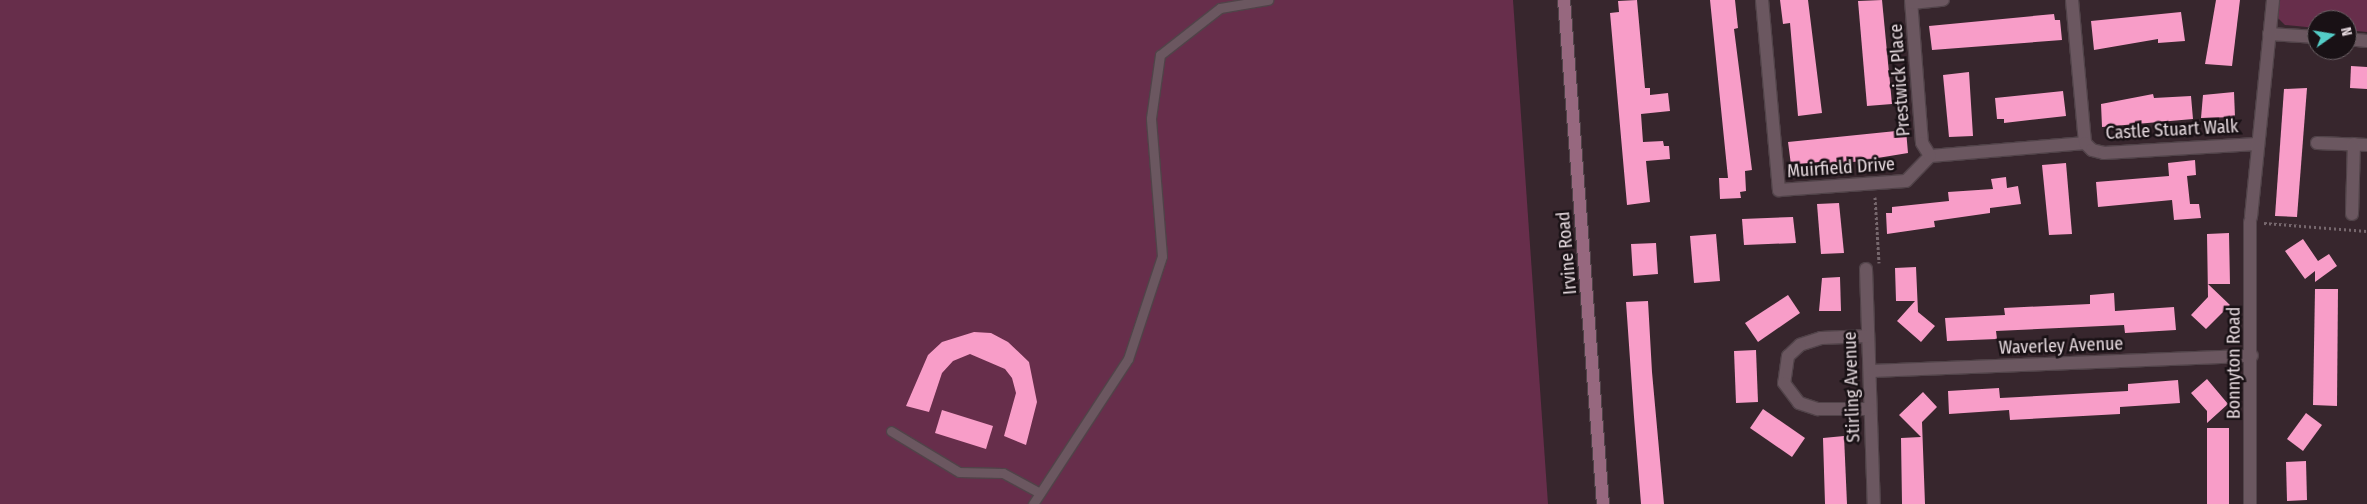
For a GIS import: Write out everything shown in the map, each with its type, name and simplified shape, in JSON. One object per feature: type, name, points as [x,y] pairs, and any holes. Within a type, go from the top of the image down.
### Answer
[{"type":"main road","name":"Irvine Road","points":[[1564,0],[1603,504]]},
{"type":"street","name":"Muirfield Drive","points":[[1762,0],[1779,190],[1906,181],[1930,156]]},
{"type":"street","points":[[1912,2],[1943,0]]},
{"type":"street","name":"Castle Stuart Walk","points":[[2072,0],[2085,143],[2104,153],[2257,144]]},
{"type":"street","name":"Bonnyton Road","points":[[2250,504],[2251,221],[2257,144],[2273,0]]},
{"type":"street","name":"Prestwick Place","points":[[1912,2],[1922,143],[1930,156]]},
{"type":"street","points":[[2269,34],[2307,36]]},
{"type":"street","points":[[1930,156],[2085,143]]},
{"type":"street","points":[[2317,143],[2367,145]]},
{"type":"street","points":[[2352,214],[2354,144]]},
{"type":"street","name":"Stirling Avenue","points":[[1866,269],[1871,371],[1870,409],[1874,504]]},
{"type":"street","points":[[1868,336],[1821,338],[1800,346],[1788,356],[1784,383],[1800,403],[1818,409],[1870,409]]},
{"type":"street","name":"Waverley Avenue","points":[[1871,371],[2252,356]]},
{"type":"lane","points":[[1033,504],[1128,359],[1162,256],[1150,118],[1160,55],[1220,8],[1268,0]]},
{"type":"lane","points":[[891,431],[958,472],[1004,474],[1040,493]]},
{"type":"path","points":[[1866,269],[1879,265],[1875,184]]},
{"type":"path","points":[[2251,221],[2367,231]]},
{"type":"shaded area","points":[[0,0],[1513,0],[1548,504],[0,504]]},
{"type":"shaded area","points":[[2279,0],[2367,0],[2367,32],[2357,31],[2357,10],[2307,10],[2307,27],[2285,25],[2276,16]]},
{"type":"building","points":[[1637,0],[1645,88],[1650,88],[1650,95],[1668,93],[1670,111],[1641,114],[1643,142],[1663,141],[1664,146],[1669,146],[1670,159],[1646,161],[1650,202],[1627,205],[1610,13],[1619,12],[1618,1]]},
{"type":"building","points":[[1710,0],[1735,0],[1738,28],[1734,29],[1752,170],[1745,171],[1746,191],[1740,192],[1741,198],[1720,199],[1719,178],[1728,178]]},
{"type":"building","points":[[1780,0],[1808,0],[1822,113],[1798,116],[1790,23],[1783,24]]},
{"type":"building","points":[[1882,0],[1892,104],[1867,106],[1858,1]]},
{"type":"building","points":[[2216,0],[2240,0],[2232,66],[2205,64]]},
{"type":"building","points":[[2181,12],[2185,41],[2158,43],[2158,39],[2094,50],[2091,21]]},
{"type":"building","points":[[2054,14],[2055,20],[2060,20],[2062,40],[1932,50],[1929,26]]},
{"type":"building","points":[[2351,66],[2367,67],[2367,89],[2350,88]]},
{"type":"building","points":[[1969,72],[1973,136],[1949,137],[1943,75]]},
{"type":"building","points":[[2307,88],[2297,217],[2275,216],[2284,89]]},
{"type":"building","points":[[2063,91],[2066,116],[2004,123],[2004,119],[1997,119],[1995,98]]},
{"type":"building","points":[[2234,92],[2235,117],[2201,118],[2203,95]]},
{"type":"building","points":[[2153,94],[2154,98],[2191,96],[2193,119],[2102,127],[2101,104]]},
{"type":"building","points":[[1906,130],[1908,153],[1829,166],[1820,162],[1791,165],[1788,142]]},
{"type":"building","points":[[2195,160],[2196,175],[2187,176],[2190,204],[2199,204],[2201,218],[2174,220],[2172,200],[2098,207],[2096,182],[2169,176],[2168,163]]},
{"type":"building","points":[[2066,163],[2072,234],[2049,235],[2042,165]]},
{"type":"building","points":[[2006,177],[2007,188],[2018,186],[2021,204],[1990,208],[1990,213],[1934,221],[1935,227],[1887,234],[1886,213],[1892,213],[1892,207],[1949,201],[1948,192],[1993,189],[1991,179]]},
{"type":"building","points":[[1839,203],[1844,253],[1821,254],[1817,204]]},
{"type":"building","points":[[1793,217],[1796,243],[1744,245],[1742,219]]},
{"type":"building","points":[[2229,233],[2230,284],[2208,284],[2230,305],[2206,329],[2191,315],[2208,297],[2207,234]]},
{"type":"building","points":[[1716,234],[1720,281],[1694,283],[1690,236]]},
{"type":"building","points":[[2303,239],[2318,261],[2329,254],[2337,266],[2315,282],[2315,271],[2305,279],[2285,251]]},
{"type":"building","points":[[1656,243],[1658,274],[1633,276],[1631,244]]},
{"type":"building","points":[[1916,267],[1918,312],[1935,326],[1921,342],[1897,321],[1915,301],[1896,301],[1895,268]]},
{"type":"building","points":[[1840,277],[1841,311],[1819,311],[1822,278]]},
{"type":"building","points":[[2315,289],[2338,289],[2337,406],[2313,405]]},
{"type":"building","points":[[2114,293],[2115,311],[2174,307],[2176,330],[2125,333],[2124,325],[1996,331],[1997,339],[1947,341],[1945,318],[2005,315],[2004,308],[2090,304],[2090,295]]},
{"type":"building","points":[[1788,295],[1800,313],[1758,342],[1745,323]]},
{"type":"building","points":[[1648,301],[1652,372],[1664,504],[1641,504],[1634,417],[1626,302]]},
{"type":"building","points":[[974,332],[991,333],[1008,342],[1029,362],[1037,402],[1026,445],[1004,436],[1016,393],[1012,378],[1005,369],[970,354],[953,361],[942,373],[929,412],[906,406],[928,355],[942,342]]},
{"type":"building","points":[[1756,350],[1758,402],[1736,403],[1734,351]]},
{"type":"building","points":[[2207,379],[2228,404],[2207,423],[2207,411],[2191,393]]},
{"type":"building","points":[[2178,380],[2180,403],[2120,407],[2120,414],[2010,420],[2009,410],[1949,414],[1948,391],[1999,388],[2000,398],[2128,391],[2128,384]]},
{"type":"building","points":[[1923,392],[1937,407],[1922,422],[1925,504],[1902,504],[1901,438],[1921,437],[1899,415]]},
{"type":"building","points":[[1763,409],[1805,438],[1792,457],[1750,428]]},
{"type":"building","points":[[942,410],[993,426],[986,449],[935,433]]},
{"type":"building","points":[[2306,413],[2322,425],[2303,451],[2287,439]]},
{"type":"building","points":[[2207,428],[2229,428],[2229,504],[2207,504]]},
{"type":"building","points":[[1844,436],[1847,504],[1825,504],[1823,438]]},
{"type":"building","points":[[2306,461],[2307,500],[2287,501],[2286,462]]}]
